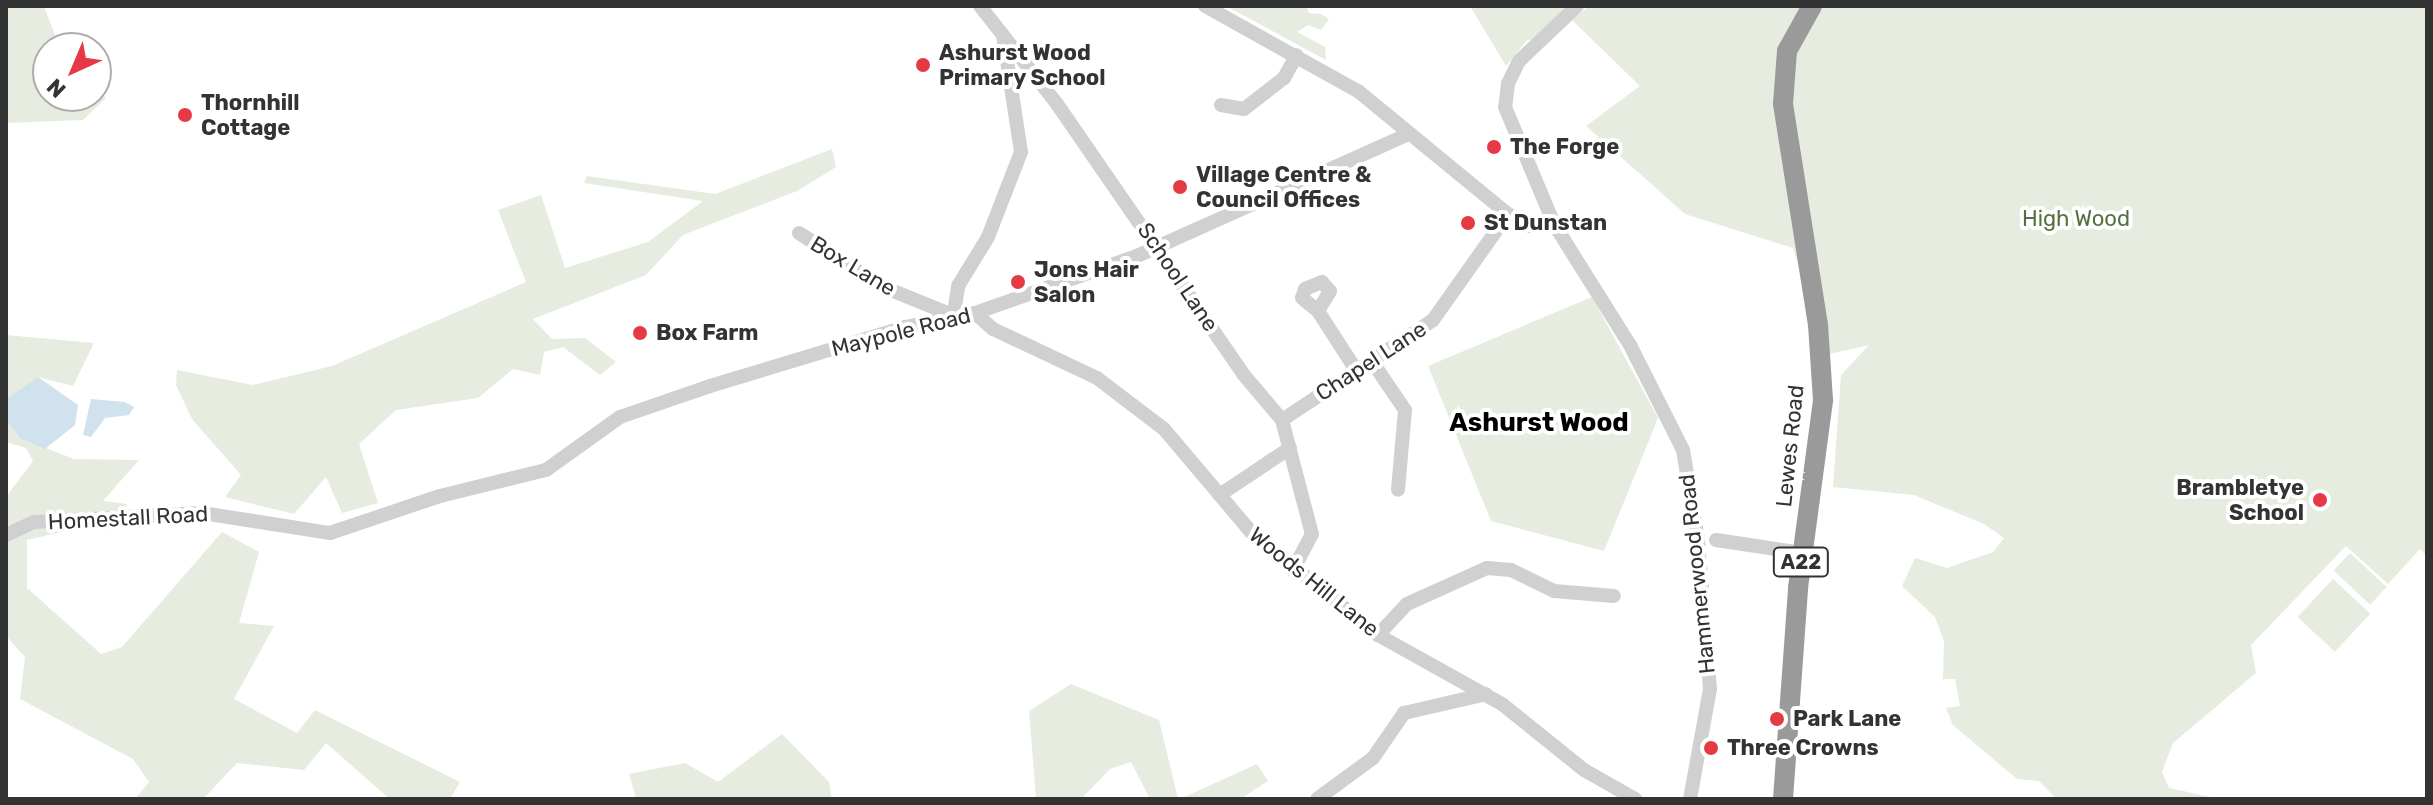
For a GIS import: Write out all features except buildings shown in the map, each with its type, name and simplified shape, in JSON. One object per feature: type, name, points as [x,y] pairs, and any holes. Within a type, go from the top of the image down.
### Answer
[{"type":"highway","name":"Lewes Road","points":[[1783,799],[1802,553],[1823,400],[1818,325],[1783,104],[1787,51],[1812,6]]},
{"type":"street","name":"School Lane","points":[[980,6],[1159,246],[1243,374],[1282,420],[1312,534],[1293,570]]},
{"type":"street","points":[[1205,6],[1358,91],[1508,214],[1529,226],[1554,224]]},
{"type":"street","name":"Hammerwood Road","points":[[1577,6],[1519,61],[1508,84],[1508,119],[1554,224],[1666,410],[1683,450],[1696,523],[1710,689],[1690,799]]},
{"type":"street","points":[[952,317],[958,286],[988,237],[1021,152],[1003,35]]},
{"type":"street","points":[[1221,105],[1244,109],[1284,78],[1297,55]]},
{"type":"street","name":"Maypole Road","points":[[390,512],[546,470],[620,417],[710,386],[905,327],[975,313],[1159,246],[1409,134]]},
{"type":"street","name":"Chapel Lane","points":[[1282,420],[1433,320],[1508,214]]},
{"type":"street","name":"Box Lane","points":[[799,233],[881,286],[952,317]]},
{"type":"street","points":[[1318,311],[1356,370]]},
{"type":"street","name":"Woods Hill Lane","points":[[975,313],[993,329],[1097,378],[1169,434],[1252,533],[1293,570],[1378,635],[1486,694],[1584,770],[1635,799]]},
{"type":"street","points":[[1371,360],[1405,410],[1398,490]]},
{"type":"street","points":[[1221,494],[1290,448]]},
{"type":"street","name":"Homestall Road","points":[[6,535],[34,522],[202,513],[330,533],[390,512]]},
{"type":"street","points":[[1696,523],[1716,540],[1802,553]]},
{"type":"street","points":[[1699,553],[1716,540]]},
{"type":"street","points":[[1378,635],[1407,604],[1487,568],[1511,570],[1554,591],[1614,596]]},
{"type":"street","points":[[1317,799],[1373,758],[1404,713],[1486,694]]},
{"type":"green space","points":[[6,6],[44,6],[54,32],[32,32],[32,112],[91,112],[83,120],[6,123]]},
{"type":"green space","points":[[1226,6],[1306,6],[1309,13],[1321,14],[1329,19],[1321,30],[1308,25],[1297,32],[1325,47],[1326,60]]},
{"type":"green space","points":[[1470,6],[1571,6],[1536,40],[1527,40],[1506,66]]},
{"type":"green space","name":"High Wood","points":[[1589,6],[2427,6],[2427,556],[2420,549],[2388,584],[2346,546],[2251,645],[2256,673],[2173,743],[2162,772],[2169,788],[2220,799],[2057,799],[2039,781],[2017,779],[1953,725],[1946,708],[1960,706],[1955,679],[1943,679],[1944,641],[1935,617],[1902,586],[1915,558],[1947,568],[1993,552],[2004,538],[1984,524],[1914,495],[1833,487],[1841,375],[1869,345],[1825,355],[1793,248],[1685,214],[1586,126],[1640,86],[1572,20]]},
{"type":"green space","points":[[832,149],[836,167],[797,191],[683,235],[646,275],[533,319],[552,339],[585,338],[616,362],[600,375],[563,347],[544,352],[540,375],[513,369],[478,398],[396,410],[359,444],[378,503],[342,513],[326,477],[294,514],[225,497],[241,475],[192,419],[176,385],[177,370],[253,385],[332,366],[526,282],[498,210],[541,195],[565,268],[648,242],[703,201],[584,183],[587,176],[715,194]]},
{"type":"green space","points":[[1592,297],[1658,418],[1604,551],[1491,521],[1428,366]]},
{"type":"green space","points":[[6,335],[94,343],[73,386],[38,377],[6,399]]},
{"type":"green space","points":[[6,420],[20,438],[74,459],[139,460],[103,501],[127,504],[117,530],[79,528],[27,540],[27,588],[101,654],[122,647],[222,532],[259,552],[239,623],[274,626],[234,699],[297,733],[315,710],[460,782],[450,799],[390,799],[326,743],[304,770],[237,763],[203,799],[135,799],[149,782],[133,759],[20,699],[25,657],[6,636],[6,497],[33,461],[26,448],[6,442]]},
{"type":"green space","points":[[2350,553],[2387,587],[2370,605],[2334,571]]},
{"type":"green space","points":[[2333,579],[2370,614],[2335,652],[2298,617]]},
{"type":"green space","points":[[1071,684],[1159,720],[1178,799],[1150,799],[1131,762],[1110,769],[1081,799],[1036,799],[1029,711]]},
{"type":"green space","points":[[782,734],[829,782],[832,799],[636,799],[629,774],[685,763],[718,782]]},
{"type":"green space","points":[[1257,764],[1268,781],[1240,799],[1180,799]]},
{"type":"water","points":[[38,377],[78,405],[75,425],[45,449],[20,438],[6,420],[6,399]]},
{"type":"water","points":[[91,399],[125,402],[134,407],[129,415],[105,418],[91,437],[83,435]]},
{"type":"place","name":"Ashurst Wood Primary School","points":[[923,65]]},
{"type":"place","name":"Thornhill Cottage","points":[[185,115]]},
{"type":"place","name":"The Forge","points":[[1494,147]]},
{"type":"place","name":"Village Centre & Council Offices","points":[[1180,187]]},
{"type":"place","name":"St Dunstan","points":[[1468,223]]},
{"type":"place","name":"Jons Hair Salon","points":[[1018,282]]},
{"type":"place","name":"Box Farm","points":[[640,333]]},
{"type":"place","name":"Brambletye School","points":[[2320,500]]},
{"type":"place","name":"Park Lane","points":[[1777,719]]},
{"type":"place","name":"Three Crowns","points":[[1711,748]]},
{"type":"district","name":"Ashurst Wood","points":[[1539,423]]}]
